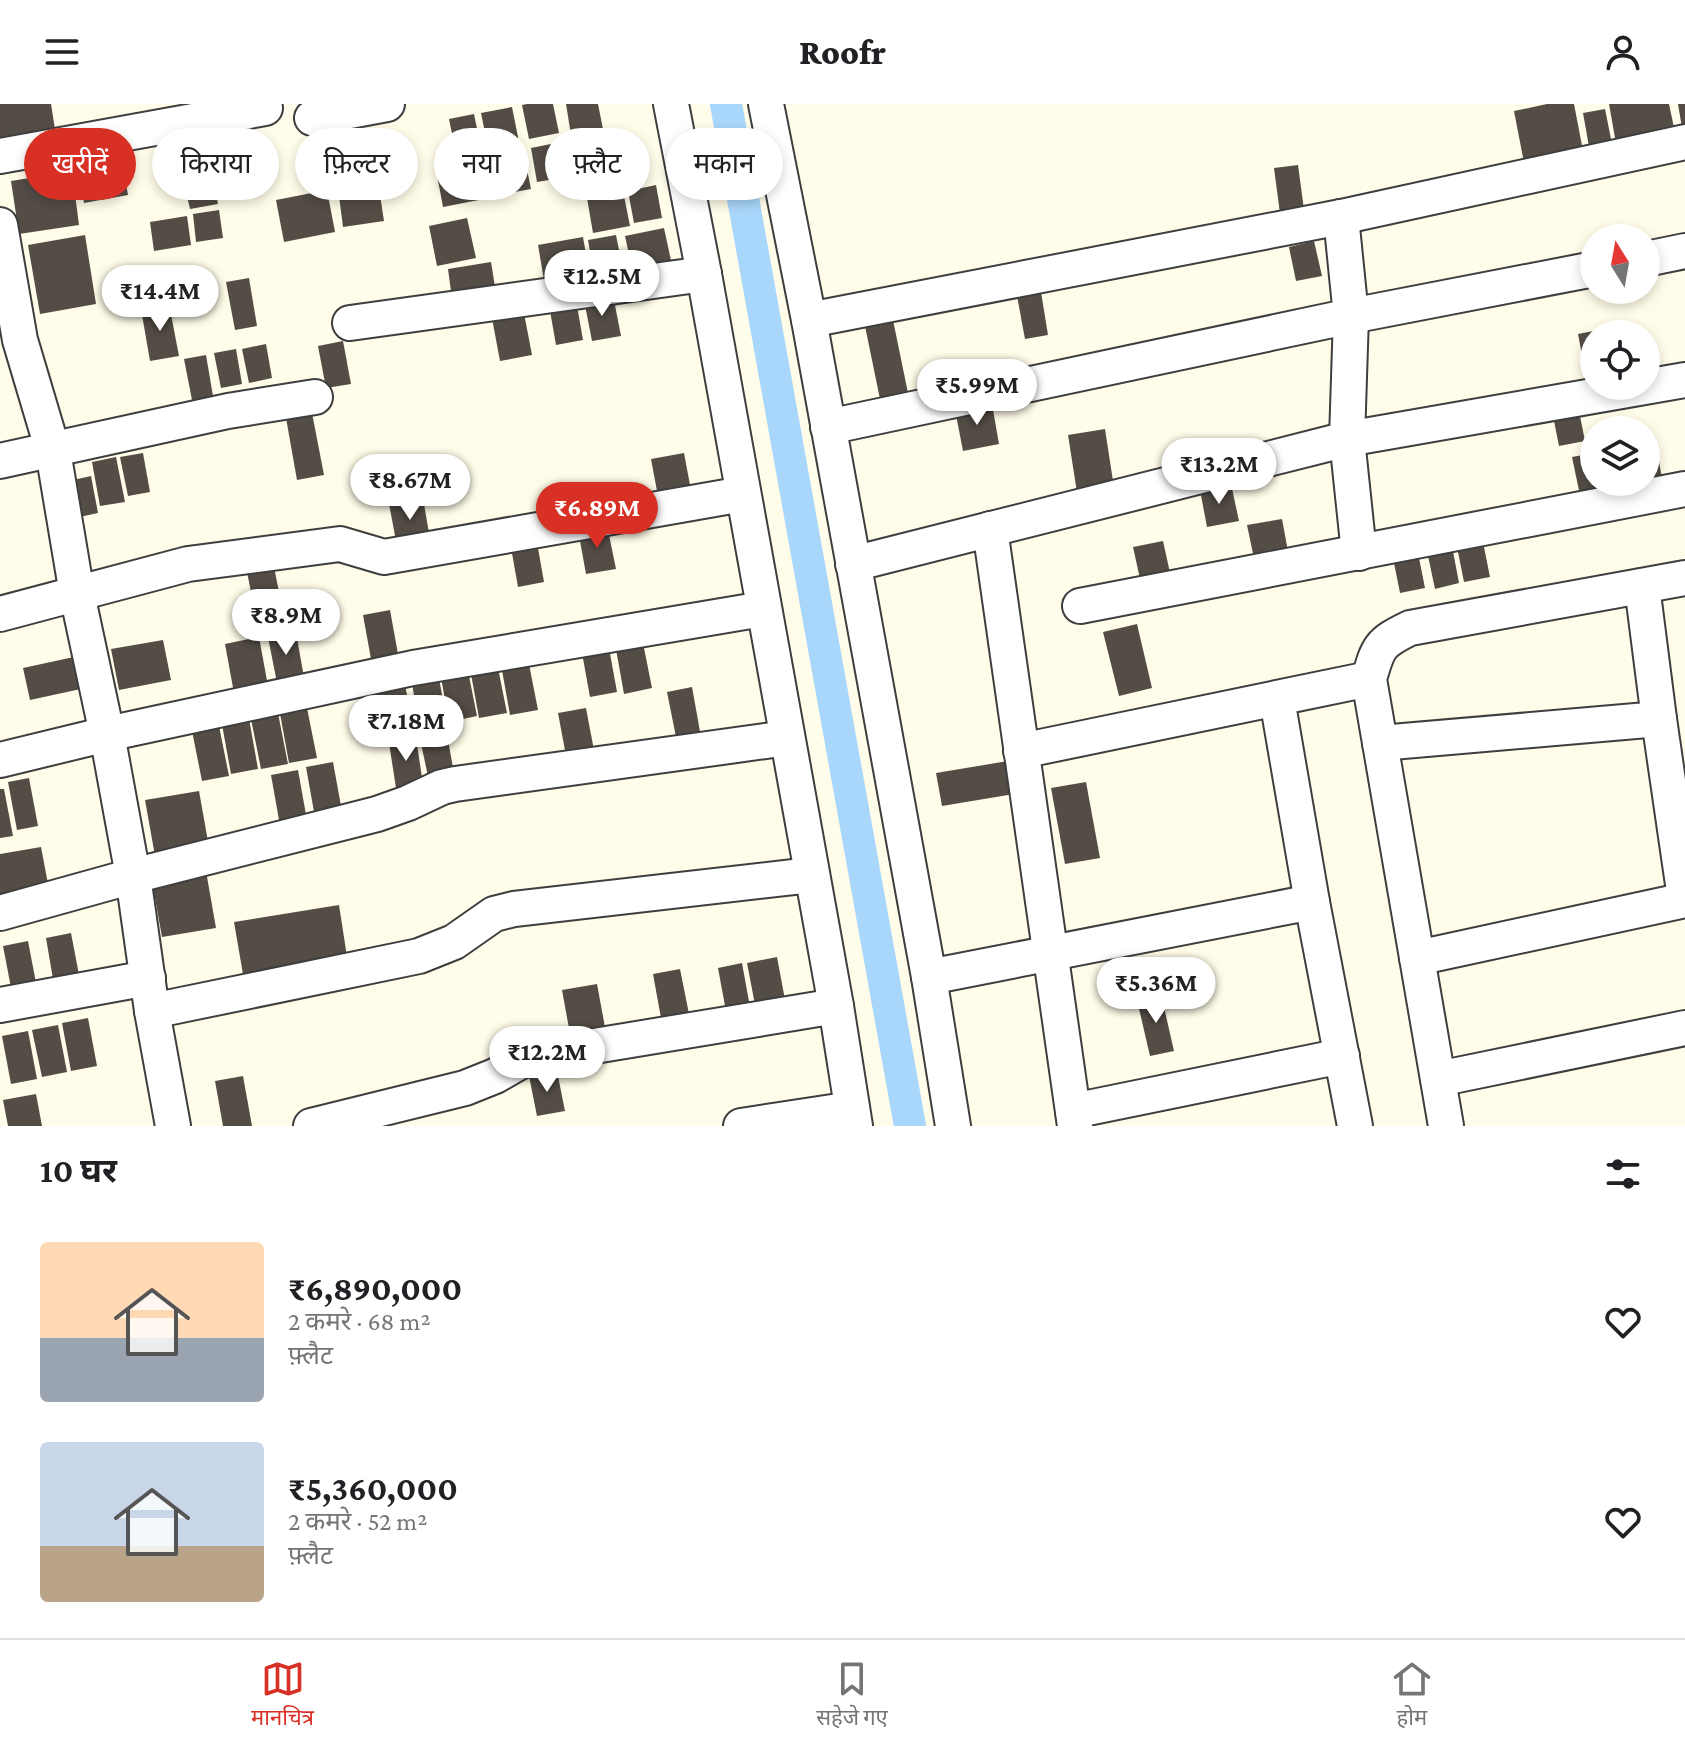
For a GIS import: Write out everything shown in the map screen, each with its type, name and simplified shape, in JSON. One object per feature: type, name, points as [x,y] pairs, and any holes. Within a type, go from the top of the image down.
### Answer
[{"type":"street","points":[[312,118],[387,104]]},
{"type":"street","points":[[671,104],[854,1118],[741,1126]]},
{"type":"street","points":[[766,104],[809,320],[929,977],[953,1126]]},
{"type":"street","points":[[0,156],[265,108]]},
{"type":"street","points":[[809,320],[1341,217],[1685,142]]},
{"type":"street","points":[[1341,217],[1351,316],[1347,439],[1359,553]]},
{"type":"street","points":[[0,225],[10,342],[53,451],[77,594],[107,734],[133,876],[167,1125]]},
{"type":"street","points":[[1660,256],[1685,251]]},
{"type":"street","points":[[828,427],[1351,316],[1580,272]]},
{"type":"street","points":[[350,323],[704,274]]},
{"type":"street","points":[[853,564],[1347,439],[1685,380]]},
{"type":"street","points":[[0,461],[228,411],[315,397]]},
{"type":"street","points":[[1080,606],[1685,489]]},
{"type":"street","points":[[0,614],[188,564],[340,544],[384,557],[743,494]]},
{"type":"street","points":[[990,529],[1074,1118],[1342,1056]]},
{"type":"street","points":[[1446,1126],[1369,679],[1377,651],[1389,638],[1410,628],[1685,578]]},
{"type":"street","points":[[1417,958],[1685,899],[1642,586]]},
{"type":"street","points":[[0,760],[413,668],[763,609]]},
{"type":"street","points":[[1021,751],[1369,679]]},
{"type":"street","points":[[1277,699],[1355,1126]]},
{"type":"street","points":[[1380,743],[1659,719]]},
{"type":"street","points":[[0,913],[377,814],[455,784],[787,738]]},
{"type":"street","points":[[0,1005],[150,994],[419,956],[454,942],[494,914],[514,909],[811,875]]},
{"type":"street","points":[[929,977],[1312,902]]},
{"type":"street","points":[[311,1126],[465,1088],[521,1061],[552,1053],[836,1006]]},
{"type":"street","points":[[1438,1079],[1685,1028]]},
{"type":"building","points":[[0,104],[51,104],[55,128],[24,128],[24,142],[0,146]]},
{"type":"building","points":[[553,104],[558,128],[545,128],[545,136],[529,139],[522,105]]},
{"type":"building","points":[[566,104],[598,104],[603,128],[570,128]]},
{"type":"building","points":[[1547,104],[1574,104],[1584,156],[1525,168],[1514,111]]},
{"type":"building","points":[[1609,104],[1669,104],[1676,137],[1617,149]]},
{"type":"building","points":[[1678,104],[1685,104],[1685,134],[1683,134]]},
{"type":"building","points":[[512,107],[516,128],[484,128],[481,113]]},
{"type":"building","points":[[1605,109],[1614,154],[1591,158],[1583,113]]},
{"type":"building","points":[[474,114],[477,128],[451,128],[449,119]]},
{"type":"building","points":[[545,145],[545,181],[537,182],[531,148]]},
{"type":"building","points":[[1298,165],[1305,217],[1281,221],[1274,168]]},
{"type":"building","points":[[24,179],[24,200],[76,200],[79,225],[19,234],[11,181]]},
{"type":"building","points":[[656,185],[662,218],[634,223],[630,200],[650,200],[650,186]]},
{"type":"building","points":[[295,196],[295,200],[329,200],[335,232],[284,242],[276,200]]},
{"type":"building","points":[[188,200],[217,200],[218,204],[190,209]]},
{"type":"building","points":[[340,200],[381,200],[384,221],[343,227]]},
{"type":"building","points":[[442,200],[479,200],[443,207]]},
{"type":"building","points":[[587,200],[625,200],[630,226],[593,233]]},
{"type":"building","points":[[219,210],[223,238],[196,242],[193,214]]},
{"type":"building","points":[[187,216],[191,245],[154,251],[150,222]]},
{"type":"building","points":[[467,218],[476,258],[437,266],[429,226]]},
{"type":"building","points":[[664,228],[672,265],[633,273],[625,236]]},
{"type":"building","points":[[85,235],[96,304],[40,314],[28,245]]},
{"type":"building","points":[[616,235],[623,270],[594,275],[588,240]]},
{"type":"building","points":[[583,237],[590,277],[545,286],[538,245]]},
{"type":"building","points":[[1314,241],[1322,276],[1296,281],[1289,247]]},
{"type":"building","points":[[491,262],[497,299],[453,306],[448,269]]},
{"type":"building","points":[[249,278],[257,326],[235,330],[226,282]]},
{"type":"building","points":[[1041,292],[1048,335],[1025,339],[1017,296]]},
{"type":"building","points":[[613,295],[621,336],[592,341],[584,300]]},
{"type":"building","points":[[576,300],[583,340],[556,345],[549,305]]},
{"type":"building","points":[[169,304],[179,356],[150,361],[141,309]]},
{"type":"building","points":[[523,308],[532,355],[500,361],[491,313]]},
{"type":"building","points":[[893,320],[909,398],[881,404],[865,326]]},
{"type":"building","points":[[343,341],[351,384],[326,388],[318,346]]},
{"type":"building","points":[[266,344],[272,378],[249,383],[242,349]]},
{"type":"building","points":[[236,349],[242,384],[221,388],[214,353]]},
{"type":"building","points":[[206,355],[213,396],[192,400],[184,359]]},
{"type":"building","points":[[992,404],[999,444],[963,451],[955,410]]},
{"type":"building","points":[[1579,411],[1580,442],[1559,446],[1553,416]]},
{"type":"building","points":[[312,413],[324,475],[297,480],[286,418]]},
{"type":"building","points":[[1105,429],[1115,494],[1078,499],[1068,435]]},
{"type":"building","points":[[143,453],[150,492],[128,496],[120,457]]},
{"type":"building","points":[[684,453],[693,501],[660,507],[651,459]]},
{"type":"building","points":[[1580,456],[1580,495],[1572,457]]},
{"type":"building","points":[[116,457],[125,502],[100,506],[92,462]]},
{"type":"building","points":[[91,476],[98,513],[70,519],[64,482]]},
{"type":"building","points":[[1231,484],[1239,521],[1207,527],[1200,490]]},
{"type":"building","points":[[1580,496],[1601,496],[1581,500]]},
{"type":"building","points":[[423,498],[430,539],[397,546],[389,504]]},
{"type":"building","points":[[1282,519],[1290,562],[1256,568],[1247,525]]},
{"type":"building","points":[[607,525],[616,569],[586,574],[578,530]]},
{"type":"building","points":[[536,537],[544,582],[518,587],[510,542]]},
{"type":"building","points":[[1482,537],[1490,577],[1464,582],[1456,542]]},
{"type":"building","points":[[1163,541],[1172,582],[1142,588],[1133,547]]},
{"type":"building","points":[[1452,546],[1459,583],[1435,589],[1427,551]]},
{"type":"building","points":[[1417,548],[1425,588],[1400,593],[1392,553]]},
{"type":"building","points":[[273,562],[284,617],[257,622],[246,567]]},
{"type":"building","points":[[390,610],[400,665],[373,670],[363,615]]},
{"type":"building","points":[[1137,624],[1152,688],[1119,696],[1103,632]]},
{"type":"building","points":[[295,627],[305,683],[278,688],[267,632]]},
{"type":"building","points":[[641,633],[652,688],[624,694],[614,638]]},
{"type":"building","points":[[259,637],[270,697],[236,704],[225,644]]},
{"type":"building","points":[[607,637],[617,692],[590,697],[580,642]]},
{"type":"building","points":[[163,640],[171,680],[119,690],[111,649]]},
{"type":"building","points":[[527,654],[538,710],[510,715],[500,659]]},
{"type":"building","points":[[83,655],[90,687],[30,700],[23,668]]},
{"type":"building","points":[[496,658],[507,713],[479,718],[469,663]]},
{"type":"building","points":[[466,661],[477,716],[449,722],[439,666]]},
{"type":"building","points":[[437,667],[447,723],[420,728],[410,673]]},
{"type":"building","points":[[403,673],[413,729],[386,734],[375,679]]},
{"type":"building","points":[[692,687],[701,737],[677,742],[667,692]]},
{"type":"building","points":[[306,703],[317,758],[289,763],[279,708]]},
{"type":"building","points":[[277,708],[288,764],[261,769],[250,714]]},
{"type":"building","points":[[586,708],[596,761],[568,766],[558,713]]},
{"type":"building","points":[[248,713],[258,769],[231,774],[221,719]]},
{"type":"building","points":[[218,721],[229,776],[202,781],[191,726]]},
{"type":"building","points":[[446,729],[454,773],[429,781],[419,734]]},
{"type":"building","points":[[416,738],[423,784],[396,788],[389,743]]},
{"type":"building","points":[[1008,761],[1014,794],[942,806],[936,773]]},
{"type":"building","points":[[333,762],[343,817],[316,823],[306,767]]},
{"type":"building","points":[[298,770],[308,826],[281,831],[271,775]]},
{"type":"building","points":[[29,778],[38,826],[17,830],[8,782]]},
{"type":"building","points":[[1086,782],[1100,858],[1065,864],[1051,788]]},
{"type":"building","points":[[0,789],[4,789],[13,836],[0,838]]},
{"type":"building","points":[[199,791],[209,847],[155,856],[145,800]]},
{"type":"building","points":[[41,847],[49,889],[0,898],[0,854]]},
{"type":"building","points":[[206,871],[216,928],[162,937],[152,881]]},
{"type":"building","points":[[339,905],[348,963],[244,980],[234,922]]},
{"type":"building","points":[[71,933],[80,980],[54,985],[46,938]]},
{"type":"building","points":[[28,941],[37,988],[12,993],[3,946]]},
{"type":"building","points":[[777,957],[786,1005],[756,1010],[747,963]]},
{"type":"building","points":[[742,963],[752,1018],[728,1022],[718,968]]},
{"type":"building","points":[[680,969],[691,1024],[663,1029],[653,974]]},
{"type":"building","points":[[597,984],[607,1038],[572,1045],[562,990]]},
{"type":"building","points":[[1161,994],[1174,1051],[1150,1056],[1137,1000]]},
{"type":"building","points":[[88,1018],[97,1066],[71,1071],[62,1023]]},
{"type":"building","points":[[58,1025],[67,1072],[42,1077],[32,1030]]},
{"type":"building","points":[[28,1031],[37,1079],[11,1084],[2,1036]]},
{"type":"building","points":[[557,1071],[565,1111],[537,1116],[529,1076]]},
{"type":"building","points":[[243,1076],[252,1126],[223,1126],[215,1081]]},
{"type":"building","points":[[36,1094],[42,1126],[8,1126],[3,1100]]},
{"type":"waterway","points":[[726,104],[910,1126]]}]
